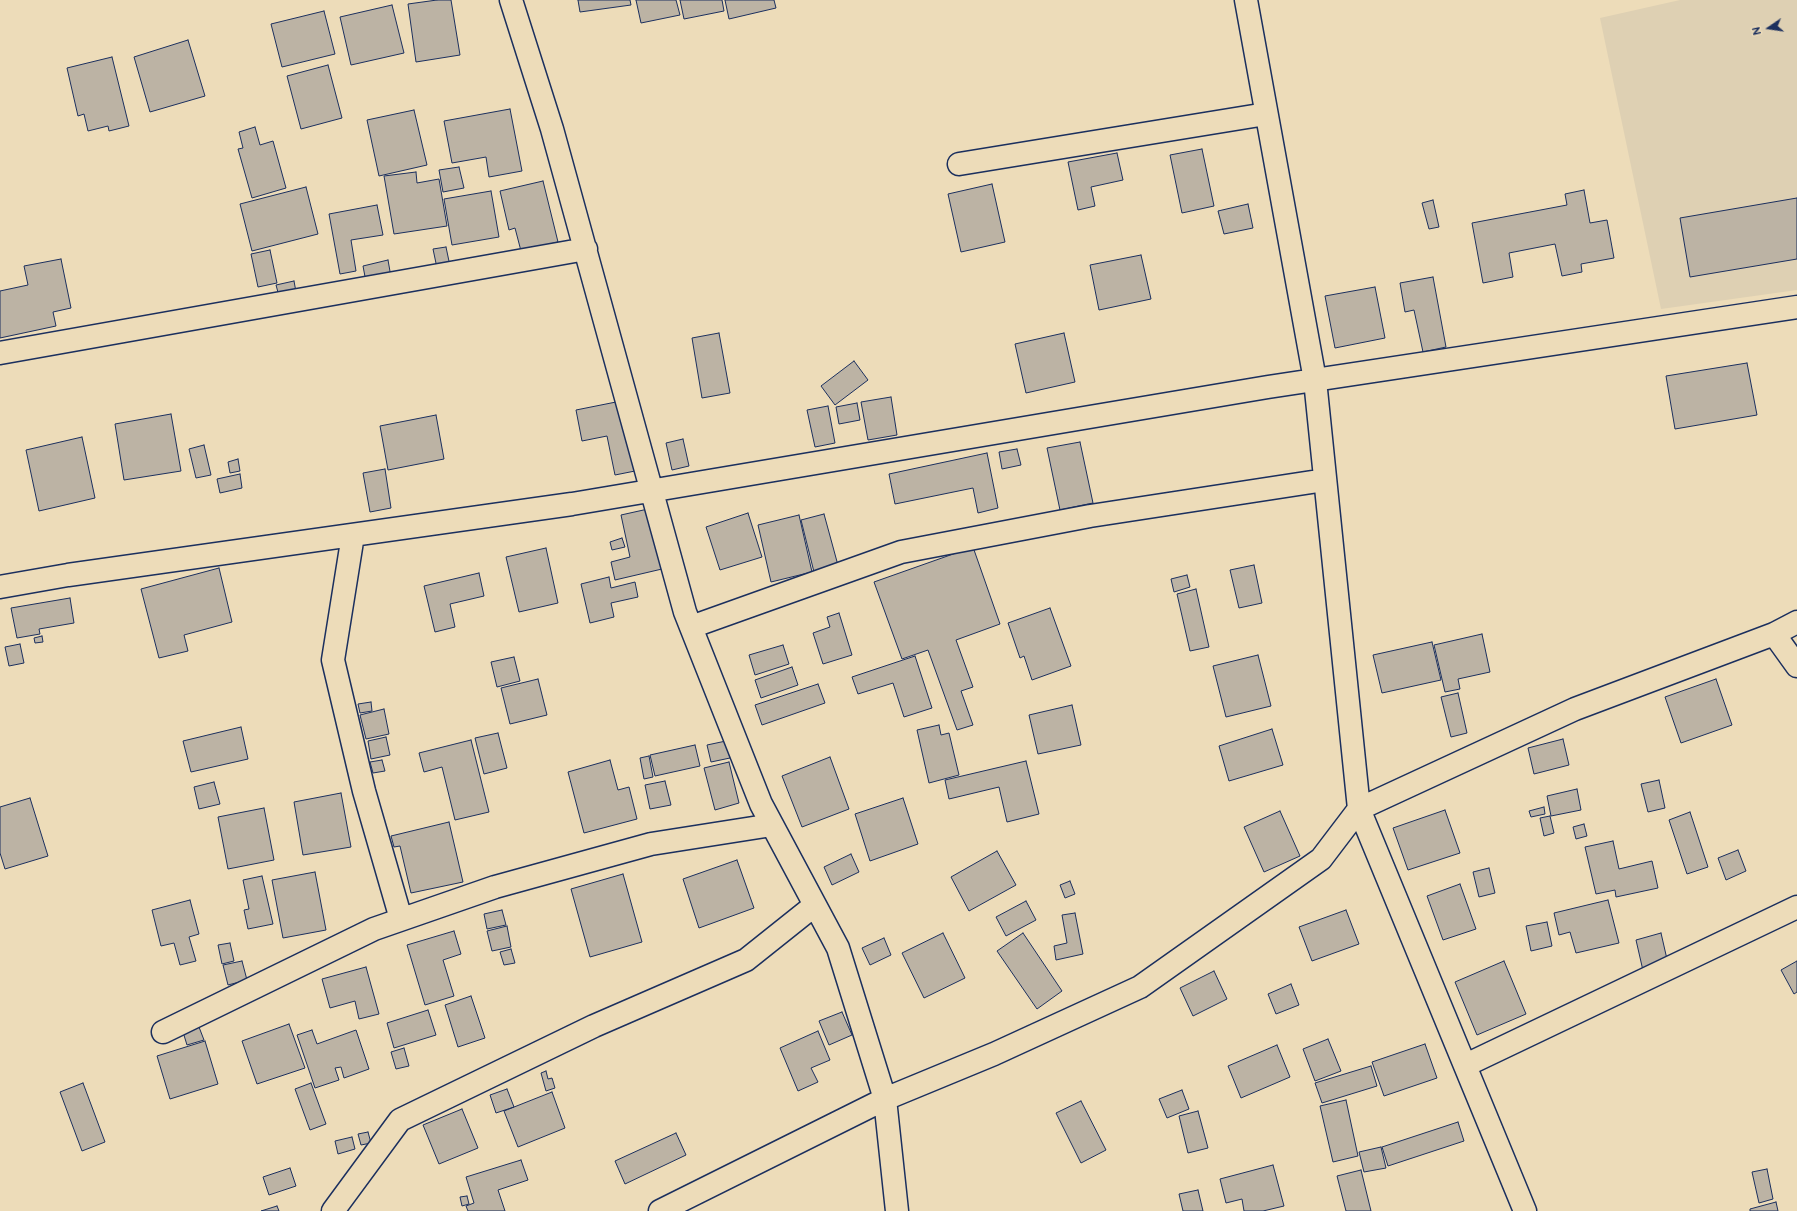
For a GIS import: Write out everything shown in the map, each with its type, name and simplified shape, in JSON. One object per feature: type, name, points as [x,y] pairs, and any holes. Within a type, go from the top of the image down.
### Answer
[{"type":"street","points":[[511,0],[552,129],[653,491],[685,612],[761,804],[838,948],[886,1099],[897,1211]]},
{"type":"street","points":[[1246,0],[1315,380],[1359,809],[1525,1211]]},
{"type":"street","points":[[959,164],[1266,114]]},
{"type":"street","points":[[0,353],[586,249]]},
{"type":"street","points":[[0,587],[68,575],[572,504],[1315,380],[1797,307]]},
{"type":"street","points":[[691,627],[901,552],[1090,516],[1325,480]]},
{"type":"street","points":[[353,535],[333,660],[364,791],[401,919]]},
{"type":"street","points":[[660,1211],[886,1099],[994,1054],[1140,987],[1320,859],[1359,809],[1575,710],[1774,634],[1797,622]]},
{"type":"street","points":[[1774,634],[1797,666]]},
{"type":"street","points":[[163,1032],[374,929],[495,887],[651,844],[772,825]]},
{"type":"street","points":[[333,1211],[400,1120],[594,1026],[746,960],[815,905]]},
{"type":"street","points":[[1466,1065],[1797,907]]},
{"type":"shaded area","points":[[1680,0],[1797,0],[1797,290],[1661,309],[1600,18]]},
{"type":"building","points":[[437,0],[451,0],[460,55],[416,62],[408,4]]},
{"type":"building","points":[[578,0],[630,0],[631,5],[580,12]]},
{"type":"building","points":[[636,0],[676,0],[680,15],[641,23]]},
{"type":"building","points":[[680,0],[722,0],[724,11],[684,19]]},
{"type":"building","points":[[725,0],[774,0],[776,8],[729,19]]},
{"type":"building","points":[[392,5],[404,53],[351,65],[340,17]]},
{"type":"building","points":[[324,11],[335,54],[282,67],[271,24]]},
{"type":"building","points":[[188,40],[205,96],[150,112],[134,57]]},
{"type":"building","points":[[112,57],[129,126],[109,131],[108,126],[88,131],[84,114],[78,116],[67,68]]},
{"type":"building","points":[[328,65],[342,118],[301,129],[287,76]]},
{"type":"building","points":[[510,109],[522,171],[489,177],[486,157],[452,163],[444,121]]},
{"type":"building","points":[[414,110],[427,165],[379,176],[367,120]]},
{"type":"building","points":[[255,127],[260,145],[273,141],[286,188],[252,198],[238,149],[243,148],[239,132]]},
{"type":"building","points":[[1202,149],[1214,206],[1182,213],[1170,155]]},
{"type":"building","points":[[1117,153],[1123,180],[1091,187],[1095,206],[1078,210],[1068,162]]},
{"type":"building","points":[[459,167],[464,188],[443,192],[439,170]]},
{"type":"building","points":[[416,172],[417,183],[439,179],[447,226],[394,234],[384,176]]},
{"type":"building","points":[[543,181],[558,242],[521,251],[515,228],[509,230],[500,191]]},
{"type":"building","points":[[992,184],[1005,242],[961,252],[948,194]]},
{"type":"building","points":[[306,187],[318,234],[252,251],[240,204]]},
{"type":"building","points":[[1584,190],[1590,223],[1607,220],[1614,258],[1581,264],[1582,272],[1562,276],[1555,244],[1509,253],[1513,277],[1483,283],[1472,223],[1567,205],[1565,194]]},
{"type":"building","points":[[491,191],[499,237],[452,245],[444,199]]},
{"type":"building","points":[[1797,198],[1797,259],[1690,277],[1680,218]]},
{"type":"building","points":[[1433,200],[1439,227],[1429,229],[1422,203]]},
{"type":"building","points":[[1248,204],[1253,228],[1224,234],[1218,211]]},
{"type":"building","points":[[377,205],[383,235],[351,240],[356,271],[340,274],[329,214]]},
{"type":"building","points":[[446,247],[450,266],[437,268],[433,249]]},
{"type":"building","points":[[270,250],[277,283],[258,287],[251,254]]},
{"type":"building","points":[[1141,255],[1151,299],[1099,310],[1090,265]]},
{"type":"building","points":[[61,259],[71,308],[53,312],[56,326],[0,338],[0,291],[28,285],[24,266]]},
{"type":"building","points":[[388,260],[391,277],[366,282],[363,266]]},
{"type":"building","points":[[1433,277],[1446,347],[1423,352],[1414,310],[1405,312],[1400,283]]},
{"type":"building","points":[[294,281],[296,292],[279,296],[276,285]]},
{"type":"building","points":[[1375,287],[1385,338],[1335,348],[1325,296]]},
{"type":"building","points":[[719,333],[730,393],[702,398],[692,338]]},
{"type":"building","points":[[1064,333],[1075,382],[1026,393],[1015,344]]},
{"type":"building","points":[[854,361],[868,380],[835,405],[821,386]]},
{"type":"building","points":[[1747,363],[1757,415],[1675,429],[1666,376]]},
{"type":"building","points":[[891,397],[897,435],[868,440],[861,402]]},
{"type":"building","points":[[621,401],[635,471],[615,475],[607,436],[582,441],[576,410]]},
{"type":"building","points":[[857,403],[860,420],[839,424],[836,407]]},
{"type":"building","points":[[828,406],[835,443],[815,447],[807,410]]},
{"type":"building","points":[[171,414],[181,471],[124,480],[115,424]]},
{"type":"building","points":[[436,415],[444,459],[388,470],[380,426]]},
{"type":"building","points":[[82,437],[95,498],[39,511],[26,450]]},
{"type":"building","points":[[683,439],[689,466],[672,470],[666,443]]},
{"type":"building","points":[[1080,442],[1093,503],[1060,510],[1047,448]]},
{"type":"building","points":[[204,445],[211,475],[196,478],[189,449]]},
{"type":"building","points":[[1017,449],[1021,465],[1002,469],[999,452]]},
{"type":"building","points":[[987,453],[998,508],[978,513],[973,488],[895,504],[889,474]]},
{"type":"building","points":[[238,459],[240,471],[230,473],[228,462]]},
{"type":"building","points":[[385,469],[391,508],[370,512],[363,473]]},
{"type":"building","points":[[240,474],[242,488],[220,493],[217,479]]},
{"type":"building","points":[[648,509],[662,569],[615,580],[611,562],[630,557],[621,515]]},
{"type":"building","points":[[748,513],[762,557],[720,570],[706,527]]},
{"type":"building","points":[[824,514],[839,569],[815,576],[801,520]]},
{"type":"building","points":[[799,515],[812,572],[771,582],[758,525]]},
{"type":"building","points":[[622,538],[625,547],[612,550],[610,542]]},
{"type":"building","points":[[973,547],[1000,624],[956,640],[973,687],[961,691],[973,725],[957,730],[928,650],[902,659],[874,582]]},
{"type":"building","points":[[546,548],[558,603],[519,612],[506,557]]},
{"type":"building","points":[[1254,565],[1262,603],[1239,608],[1230,570]]},
{"type":"building","points":[[219,568],[232,622],[184,635],[188,651],[159,658],[141,589]]},
{"type":"building","points":[[479,573],[484,596],[450,604],[455,627],[435,632],[424,586]]},
{"type":"building","points":[[1187,575],[1190,587],[1174,592],[1171,579]]},
{"type":"building","points":[[609,577],[611,588],[635,582],[638,597],[611,603],[614,617],[590,623],[581,584]]},
{"type":"building","points":[[1196,589],[1209,647],[1190,651],[1177,594]]},
{"type":"building","points":[[70,598],[74,623],[39,629],[40,634],[17,638],[11,608]]},
{"type":"building","points":[[1050,608],[1071,666],[1032,680],[1024,656],[1020,658],[1008,623]]},
{"type":"building","points":[[839,613],[852,655],[823,664],[813,633],[830,627],[827,617]]},
{"type":"building","points":[[1482,634],[1490,672],[1458,679],[1460,689],[1445,692],[1434,645]]},
{"type":"building","points":[[42,636],[43,642],[35,643],[34,638]]},
{"type":"building","points":[[1432,642],[1441,680],[1382,693],[1373,655]]},
{"type":"building","points":[[20,644],[24,663],[9,666],[5,647]]},
{"type":"building","points":[[783,645],[789,664],[755,675],[749,655]]},
{"type":"building","points":[[1258,655],[1271,706],[1226,717],[1213,666]]},
{"type":"building","points":[[915,656],[932,708],[904,717],[893,683],[858,694],[852,677]]},
{"type":"building","points":[[514,657],[520,681],[497,687],[491,662]]},
{"type":"building","points":[[792,667],[798,685],[761,698],[755,680]]},
{"type":"building","points":[[538,679],[547,715],[510,724],[501,688]]},
{"type":"building","points":[[1716,679],[1732,725],[1681,743],[1665,697]]},
{"type":"building","points":[[818,684],[825,703],[762,725],[755,705]]},
{"type":"building","points":[[1458,693],[1467,733],[1451,737],[1441,697]]},
{"type":"building","points":[[371,702],[372,711],[360,713],[358,704]]},
{"type":"building","points":[[1072,705],[1081,745],[1038,754],[1029,715]]},
{"type":"building","points":[[384,709],[389,734],[366,739],[360,715]]},
{"type":"building","points":[[939,725],[941,735],[949,733],[959,775],[929,783],[917,730]]},
{"type":"building","points":[[241,727],[248,759],[191,772],[183,741]]},
{"type":"building","points":[[1272,729],[1283,765],[1229,781],[1219,746]]},
{"type":"building","points":[[498,733],[507,768],[484,774],[475,738]]},
{"type":"building","points":[[386,737],[390,755],[371,759],[368,741]]},
{"type":"building","points":[[1563,739],[1569,765],[1534,774],[1528,748]]},
{"type":"building","points":[[471,740],[489,812],[455,820],[442,767],[424,772],[419,753]]},
{"type":"building","points":[[726,741],[730,758],[711,762],[707,745]]},
{"type":"building","points":[[695,745],[700,766],[655,776],[650,755]]},
{"type":"building","points":[[649,756],[653,777],[644,779],[640,758]]},
{"type":"building","points":[[830,757],[849,809],[802,827],[782,776]]},
{"type":"building","points":[[382,760],[385,771],[373,773],[370,762]]},
{"type":"building","points":[[610,760],[618,790],[629,787],[637,819],[584,833],[568,772]]},
{"type":"building","points":[[1026,761],[1039,814],[1007,822],[999,787],[949,799],[945,780]]},
{"type":"building","points":[[729,762],[739,803],[715,810],[704,768]]},
{"type":"building","points":[[1659,780],[1665,808],[1648,812],[1641,784]]},
{"type":"building","points":[[665,781],[671,805],[650,809],[645,785]]},
{"type":"building","points":[[214,782],[220,804],[199,809],[194,787]]},
{"type":"building","points":[[1577,789],[1581,810],[1551,816],[1547,796]]},
{"type":"building","points":[[341,793],[351,847],[303,855],[294,802]]},
{"type":"building","points":[[30,798],[48,856],[5,869],[0,853],[0,807]]},
{"type":"building","points":[[903,798],[918,844],[870,861],[855,814]]},
{"type":"building","points":[[1544,807],[1545,814],[1531,817],[1529,811]]},
{"type":"building","points":[[264,808],[274,860],[228,869],[218,817]]},
{"type":"building","points":[[1445,810],[1460,853],[1408,870],[1393,828]]},
{"type":"building","points":[[1280,811],[1300,856],[1264,872],[1244,827]]},
{"type":"building","points":[[1690,812],[1708,867],[1687,874],[1669,820]]},
{"type":"building","points":[[1550,816],[1554,833],[1544,836],[1540,818]]},
{"type":"building","points":[[449,822],[463,882],[411,893],[400,846],[394,847],[391,836]]},
{"type":"building","points":[[1584,824],[1587,836],[1576,839],[1573,827]]},
{"type":"building","points":[[1613,841],[1619,869],[1652,861],[1658,888],[1616,897],[1615,890],[1596,894],[1585,847]]},
{"type":"building","points":[[1738,850],[1746,871],[1726,880],[1718,858]]},
{"type":"building","points":[[997,851],[1016,885],[969,911],[951,877]]},
{"type":"building","points":[[851,854],[859,872],[832,885],[824,867]]},
{"type":"building","points":[[737,860],[754,908],[699,928],[683,879]]},
{"type":"building","points":[[1489,868],[1495,893],[1479,897],[1473,872]]},
{"type":"building","points":[[315,872],[326,930],[283,938],[272,880]]},
{"type":"building","points":[[623,874],[642,942],[590,957],[571,889]]},
{"type":"building","points":[[262,876],[273,924],[248,929],[244,910],[249,909],[243,880]]},
{"type":"building","points":[[1070,881],[1075,894],[1065,898],[1060,885]]},
{"type":"building","points":[[1460,884],[1476,929],[1443,940],[1427,896]]},
{"type":"building","points":[[190,900],[199,934],[189,937],[196,961],[180,965],[174,943],[161,946],[152,910]]},
{"type":"building","points":[[1608,900],[1619,943],[1576,953],[1570,932],[1559,935],[1554,913]]},
{"type":"building","points":[[1026,901],[1036,920],[1006,936],[996,917]]},
{"type":"building","points":[[502,910],[506,925],[487,929],[484,914]]},
{"type":"building","points":[[1346,910],[1359,944],[1312,961],[1299,927]]},
{"type":"building","points":[[1075,913],[1083,954],[1056,960],[1054,946],[1067,943],[1062,915]]},
{"type":"building","points":[[1547,922],[1552,946],[1531,951],[1526,926]]},
{"type":"building","points":[[507,926],[511,947],[492,951],[487,931]]},
{"type":"building","points":[[454,931],[461,954],[443,960],[454,996],[425,1005],[407,945]]},
{"type":"building","points":[[943,933],[965,978],[924,998],[902,953]]},
{"type":"building","points":[[1023,933],[1062,991],[1037,1009],[997,951]]},
{"type":"building","points":[[1661,933],[1669,968],[1644,975],[1636,940]]},
{"type":"building","points":[[884,938],[891,955],[870,965],[862,948]]},
{"type":"building","points":[[230,943],[234,961],[222,964],[218,945]]},
{"type":"building","points":[[511,949],[515,963],[504,965],[500,952]]},
{"type":"building","points":[[242,961],[247,980],[228,985],[223,965]]},
{"type":"building","points":[[1504,961],[1526,1014],[1477,1035],[1455,982]]},
{"type":"building","points":[[1797,961],[1797,992],[1794,994],[1781,970]]},
{"type":"building","points":[[366,967],[379,1014],[359,1019],[355,1001],[330,1008],[322,979]]},
{"type":"building","points":[[1214,971],[1227,999],[1193,1016],[1180,988]]},
{"type":"building","points":[[1291,984],[1299,1005],[1276,1014],[1268,994]]},
{"type":"building","points":[[471,996],[485,1038],[458,1047],[445,1005]]},
{"type":"building","points":[[428,1010],[436,1035],[394,1048],[387,1023]]},
{"type":"building","points":[[842,1012],[852,1035],[829,1045],[819,1021]]},
{"type":"building","points":[[289,1024],[305,1068],[257,1084],[242,1041]]},
{"type":"building","points":[[199,1027],[204,1040],[187,1045],[183,1032]]},
{"type":"building","points":[[312,1030],[317,1044],[356,1030],[369,1069],[344,1078],[341,1067],[335,1068],[339,1080],[315,1088],[297,1035]]},
{"type":"building","points":[[818,1031],[830,1060],[811,1068],[818,1082],[798,1091],[780,1048]]},
{"type":"building","points":[[1328,1039],[1341,1071],[1315,1081],[1303,1049]]},
{"type":"building","points":[[205,1041],[218,1084],[170,1099],[157,1056]]},
{"type":"building","points":[[1425,1044],[1437,1078],[1384,1096],[1372,1062]]},
{"type":"building","points":[[1277,1045],[1290,1077],[1241,1098],[1228,1066]]},
{"type":"building","points":[[404,1048],[409,1066],[396,1069],[391,1052]]},
{"type":"building","points":[[1371,1066],[1377,1086],[1322,1103],[1315,1083]]},
{"type":"building","points":[[546,1071],[548,1079],[552,1078],[555,1088],[546,1091],[541,1073]]},
{"type":"building","points":[[83,1083],[105,1142],[82,1151],[60,1092]]},
{"type":"building","points":[[311,1083],[326,1124],[310,1130],[295,1089]]},
{"type":"building","points":[[507,1089],[514,1107],[496,1113],[490,1095]]},
{"type":"building","points":[[1182,1090],[1189,1109],[1167,1118],[1159,1099]]},
{"type":"building","points":[[552,1092],[565,1128],[518,1147],[504,1111]]},
{"type":"building","points":[[1346,1100],[1358,1156],[1333,1162],[1320,1106]]},
{"type":"building","points":[[1081,1101],[1106,1150],[1081,1163],[1056,1113]]},
{"type":"building","points":[[462,1109],[478,1148],[439,1164],[423,1125]]},
{"type":"building","points":[[1198,1111],[1208,1148],[1188,1153],[1179,1116]]},
{"type":"building","points":[[1458,1122],[1464,1141],[1388,1166],[1382,1147]]},
{"type":"building","points":[[368,1132],[371,1143],[361,1145],[358,1134]]},
{"type":"building","points":[[676,1133],[686,1155],[625,1184],[615,1161]]},
{"type":"building","points":[[352,1137],[355,1149],[338,1154],[335,1141]]},
{"type":"building","points":[[1381,1147],[1386,1168],[1364,1172],[1359,1152]]},
{"type":"building","points":[[521,1160],[528,1180],[498,1190],[505,1211],[468,1211],[466,1206],[474,1203],[466,1177]]},
{"type":"building","points":[[1273,1165],[1284,1206],[1263,1211],[1244,1211],[1242,1199],[1226,1203],[1220,1179]]},
{"type":"building","points":[[290,1168],[296,1186],[269,1195],[263,1177]]},
{"type":"building","points":[[1767,1169],[1773,1199],[1759,1203],[1752,1172]]},
{"type":"building","points":[[1361,1170],[1371,1211],[1346,1211],[1337,1176]]},
{"type":"building","points":[[1198,1190],[1203,1211],[1183,1211],[1179,1194]]},
{"type":"building","points":[[467,1196],[469,1204],[462,1206],[460,1197]]},
{"type":"building","points":[[1776,1202],[1778,1211],[1750,1211],[1750,1209]]},
{"type":"building","points":[[277,1206],[279,1211],[261,1211]]}]
